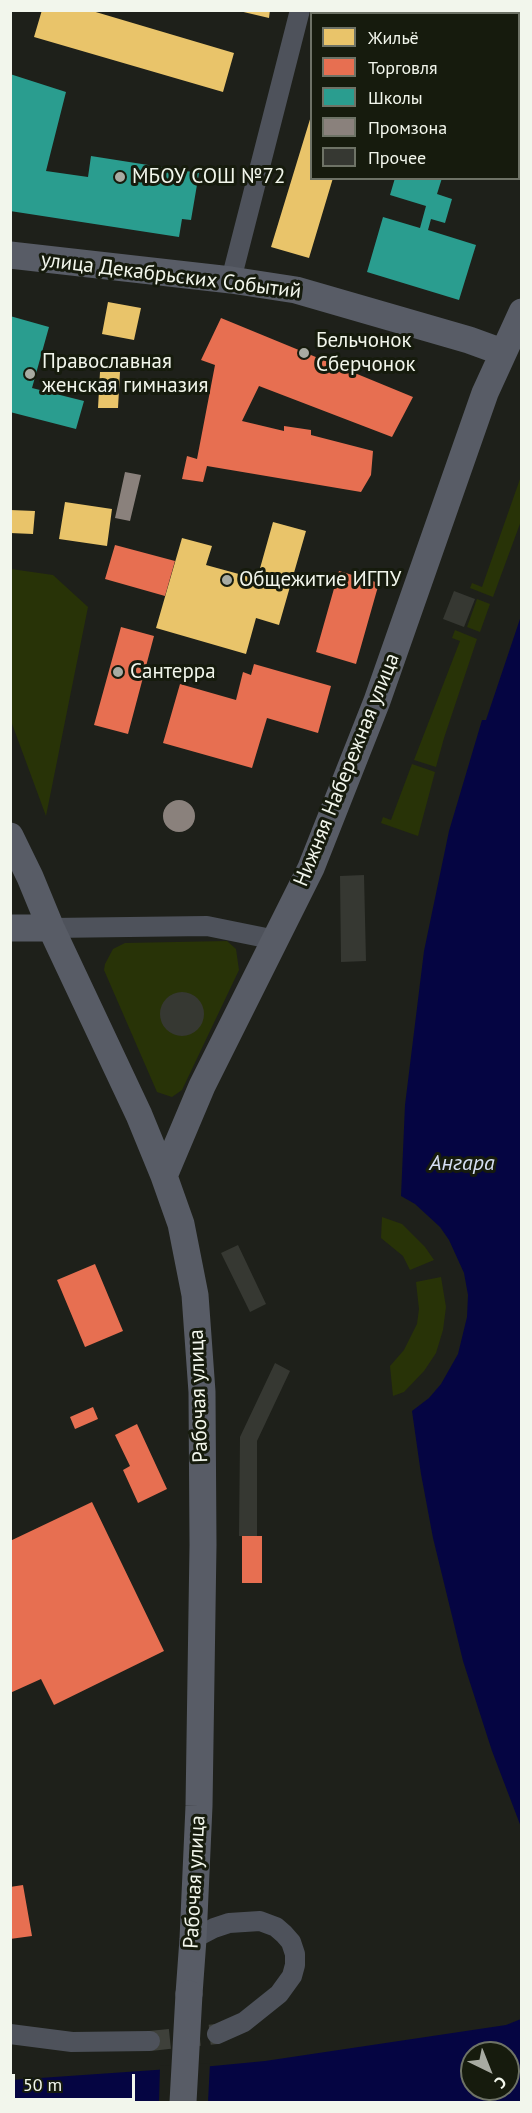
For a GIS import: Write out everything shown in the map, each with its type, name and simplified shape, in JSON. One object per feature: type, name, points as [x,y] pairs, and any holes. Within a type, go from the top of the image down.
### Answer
[{"type":"main road","name":"улица Декабрьских Событий","points":[[10,255],[231,280],[296,290],[469,340],[502,352]]},
{"type":"main road","name":"Нижняя Набережная улица","points":[[164,1176],[202,1086],[311,868],[377,701],[484,393],[522,312]]},
{"type":"main road","name":"Рабочая улица","points":[[10,836],[139,1115],[164,1176],[181,1224],[195,1295],[202,1392],[203,1545],[199,1806],[183,2103]]},
{"type":"main road","points":[[10,928],[51,928]]},
{"type":"street","points":[[231,280],[300,10]]},
{"type":"street","points":[[51,928],[207,927],[276,940]]},
{"type":"street","points":[[193,1939],[229,1923],[260,1921],[276,1927],[284,1934],[291,1942],[295,1954],[292,1976],[279,1994],[244,2022],[217,2034]]},
{"type":"street","points":[[10,2034],[72,2042],[150,2041]]},
{"type":"green space","points":[[520,479],[521,521],[493,597],[470,588],[472,583],[482,587]]},
{"type":"green space","points":[[11,569],[53,575],[88,607],[46,816],[11,721]]},
{"type":"green space","points":[[477,599],[490,604],[480,632],[467,627]]},
{"type":"green space","points":[[455,630],[477,639],[436,767],[414,760],[460,641],[452,638]]},
{"type":"green space","points":[[412,764],[435,772],[418,836],[381,823],[383,817],[391,820]]},
{"type":"green space","points":[[227,941],[236,949],[239,970],[182,1090],[172,1097],[157,1092],[104,970],[105,964],[113,949],[125,943]]},
{"type":"green space","points":[[382,1217],[402,1224],[425,1247],[434,1260],[410,1270],[403,1256],[381,1238]]},
{"type":"green space","points":[[441,1277],[446,1307],[443,1330],[436,1353],[424,1371],[404,1392],[393,1396],[390,1366],[404,1350],[417,1324],[419,1309],[416,1282]]},
{"type":"water","name":"Ангара","points":[[521,616],[521,1827],[492,1751],[463,1661],[433,1538],[412,1411],[429,1398],[441,1384],[458,1354],[467,1317],[468,1295],[464,1273],[449,1240],[440,1227],[415,1204],[401,1196],[405,1105],[424,951],[449,831],[482,720],[486,720]]},
{"type":"water","points":[[521,2019],[521,2102],[11,2102],[11,2080],[265,2061],[506,2025]]},
{"type":"pier","points":[[210,2063],[208,2102],[159,2102],[160,2066]]},
{"type":"building: Жильё","points":[[42,10],[89,10],[234,53],[223,92],[34,37]]},
{"type":"building: Жильё","points":[[235,10],[270,10],[269,18]]},
{"type":"building: Жильё","points":[[310,119],[310,180],[332,180],[309,258],[271,247]]},
{"type":"building: Жильё","points":[[108,302],[141,308],[134,340],[102,334]]},
{"type":"building: Жильё","points":[[100,372],[120,372],[118,408],[98,408]]},
{"type":"building: Жильё","points":[[65,502],[112,509],[107,546],[59,539]]},
{"type":"building: Жильё","points":[[10,510],[35,511],[33,534],[10,533]]},
{"type":"building: Жильё","points":[[273,522],[306,531],[279,625],[256,618],[246,654],[156,628],[182,538],[212,546],[206,565],[257,579]]},
{"type":"building: Торговля","points":[[221,318],[413,397],[392,437],[259,386],[242,421],[284,431],[284,426],[311,430],[311,435],[373,451],[371,475],[361,492],[207,466],[203,482],[182,479],[187,456],[197,459],[215,365],[201,360]]},
{"type":"building: Торговля","points":[[115,545],[175,561],[165,596],[105,579]]},
{"type":"building: Торговля","points":[[339,571],[379,583],[356,664],[316,652]]},
{"type":"building: Торговля","points":[[121,627],[154,636],[128,734],[94,725]]},
{"type":"building: Торговля","points":[[254,664],[331,686],[318,733],[267,718],[252,768],[163,743],[180,684],[236,700],[243,672],[251,675]]},
{"type":"building: Торговля","points":[[95,1264],[123,1331],[85,1347],[57,1280]]},
{"type":"building: Торговля","points":[[93,1407],[98,1419],[75,1429],[70,1417]]},
{"type":"building: Торговля","points":[[137,1424],[167,1489],[138,1503],[123,1470],[130,1466],[115,1435]]},
{"type":"building: Торговля","points":[[92,1502],[164,1651],[54,1705],[41,1679],[10,1693],[10,1541]]},
{"type":"building: Торговля","points":[[242,1536],[262,1536],[262,1583],[242,1583]]},
{"type":"building: Торговля","points":[[23,1885],[32,1936],[10,1939],[10,1887]]},
{"type":"building: Школы","points":[[446,10],[446,12],[343,11]]},
{"type":"building: Школы","points":[[457,10],[503,10],[502,12],[456,12]]},
{"type":"building: Школы","points":[[10,74],[66,92],[46,171],[88,177],[91,156],[199,173],[191,220],[182,219],[179,237],[10,211]]},
{"type":"building: Школы","points":[[394,180],[441,180],[437,194],[452,199],[445,223],[431,219],[428,230],[476,245],[459,300],[367,272],[383,217],[420,228],[426,206],[390,195]]},
{"type":"building: Школы","points":[[10,316],[49,327],[32,388],[84,401],[76,429],[10,412]]},
{"type":"building: Промзона","points":[[125,472],[141,475],[130,521],[115,518]]},
{"type":"building: Промзона","points":[[179,800],[190,805],[195,816],[190,827],[179,832],[168,827],[163,816],[168,805]]},
{"type":"building: Прочее","points":[[454,591],[475,599],[464,627],[443,619]]},
{"type":"building: Прочее","points":[[364,875],[366,961],[341,962],[340,876]]},
{"type":"building: Прочее","points":[[182,992],[197,999],[204,1014],[197,1029],[182,1036],[167,1029],[160,1014],[167,999]]},
{"type":"building: Прочее","points":[[238,1245],[266,1304],[250,1312],[221,1253]]},
{"type":"building: Прочее","points":[[275,1363],[290,1371],[257,1441],[257,1536],[239,1536],[240,1437]]},
{"type":"tunnel","points":[[150,2041],[217,2034]]},
{"type":"place","name":"МБОУ СОШ №72","points":[[120,177]]},
{"type":"place","name":"Бельчонок Сберчонок","points":[[304,353]]},
{"type":"place","name":"Православная женская гимназия","points":[[30,374]]},
{"type":"place","name":"Общежитие ИГПУ","points":[[227,580]]},
{"type":"place","name":"Сантерра","points":[[118,672]]}]
